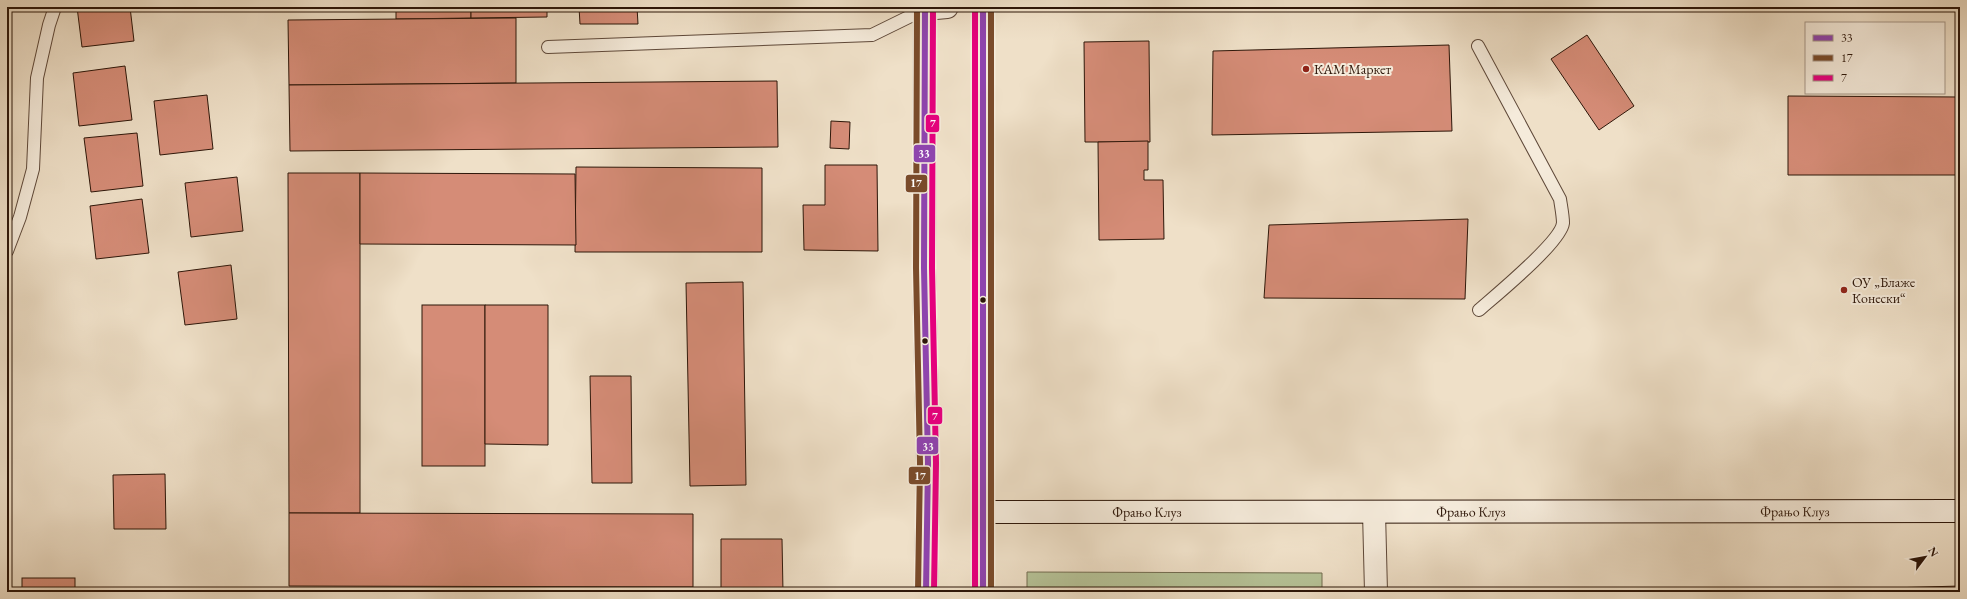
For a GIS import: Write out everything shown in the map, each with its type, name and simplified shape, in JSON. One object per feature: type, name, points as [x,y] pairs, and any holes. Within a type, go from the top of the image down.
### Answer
[{"type":"street","points":[[926,592],[928,462],[924,268],[925,8],[947,7]]},
{"type":"street","points":[[983,7],[983,592]]},
{"type":"street","name":"Фрањо Клуз","points":[[983,512],[1960,511]]},
{"type":"street","points":[[1374,512],[1376,592]]},
{"type":"lane","points":[[7,251],[20,217],[33,169],[37,78],[49,24],[55,7]]},
{"type":"lane","points":[[548,48],[872,35],[925,8]]},
{"type":"lane","points":[[1478,46],[1560,199],[1563,225],[1551,242],[1526,268],[1479,310]]},
{"type":"green space","points":[[1027,572],[1322,573],[1322,592],[1027,592]]},
{"type":"building","points":[[77,7],[130,7],[134,41],[82,47]]},
{"type":"building","points":[[396,7],[471,7],[471,18],[396,19]]},
{"type":"building","points":[[471,7],[547,7],[547,17],[471,18]]},
{"type":"building","points":[[579,7],[637,7],[638,24],[580,24]]},
{"type":"building","points":[[516,18],[516,83],[289,85],[288,20]]},
{"type":"building","points":[[1587,35],[1634,106],[1599,130],[1551,59]]},
{"type":"building","points":[[1149,41],[1150,142],[1085,142],[1084,42]]},
{"type":"building","points":[[1449,45],[1452,131],[1212,135],[1213,51]]},
{"type":"building","points":[[125,66],[132,120],[79,126],[73,73]]},
{"type":"building","points":[[777,81],[778,147],[290,151],[289,85]]},
{"type":"building","points":[[207,95],[213,149],[160,155],[154,101]]},
{"type":"building","points":[[1788,96],[1960,97],[1960,175],[1788,175]]},
{"type":"building","points":[[831,121],[850,122],[849,149],[830,148]]},
{"type":"building","points":[[137,133],[143,186],[91,192],[84,138]]},
{"type":"building","points":[[1148,141],[1148,170],[1144,170],[1144,180],[1163,180],[1164,239],[1099,240],[1098,142]]},
{"type":"building","points":[[825,165],[877,165],[878,251],[804,250],[803,205],[825,205]]},
{"type":"building","points":[[576,167],[762,168],[762,252],[575,252]]},
{"type":"building","points":[[288,173],[360,173],[360,513],[289,513]]},
{"type":"building","points":[[360,173],[575,174],[576,245],[360,244]]},
{"type":"building","points":[[237,177],[243,231],[191,237],[185,183]]},
{"type":"building","points":[[142,199],[149,253],[96,259],[90,206]]},
{"type":"building","points":[[1468,219],[1465,299],[1264,298],[1269,225]]},
{"type":"building","points":[[231,265],[237,319],[185,325],[178,272]]},
{"type":"building","points":[[743,282],[746,485],[690,486],[686,283]]},
{"type":"building","points":[[422,305],[485,305],[485,466],[422,466]]},
{"type":"building","points":[[485,305],[548,305],[548,445],[485,444]]},
{"type":"building","points":[[590,376],[631,376],[632,483],[592,483]]},
{"type":"building","points":[[165,474],[166,529],[114,529],[113,475]]},
{"type":"building","points":[[289,513],[693,514],[693,587],[289,586]]},
{"type":"building","points":[[721,539],[782,539],[783,592],[721,592]]},
{"type":"building","points":[[22,578],[75,578],[75,592],[22,592]]},
{"type":"building","points":[[7,579],[10,579],[10,592],[7,592]]},
{"type":"building","points":[[1960,586],[1960,592],[1747,592]]},
{"type":"transit line","name":"17","points":[[917,7],[916,268],[920,463],[918,592]]},
{"type":"transit line","name":"33","points":[[925,7],[924,268],[928,463],[926,592]]},
{"type":"transit line","name":"7","points":[[933,7],[932,268],[936,463],[934,592]]},
{"type":"transit line","name":"7","points":[[975,7],[975,592]]},
{"type":"transit line","name":"33","points":[[983,7],[983,592]]},
{"type":"transit line","name":"17","points":[[991,7],[991,592]]},
{"type":"place","name":"КАМ Маркет","points":[[1306,69]]},
{"type":"place","name":"ОУ „Блаже Конески“","points":[[1844,290]]}]
